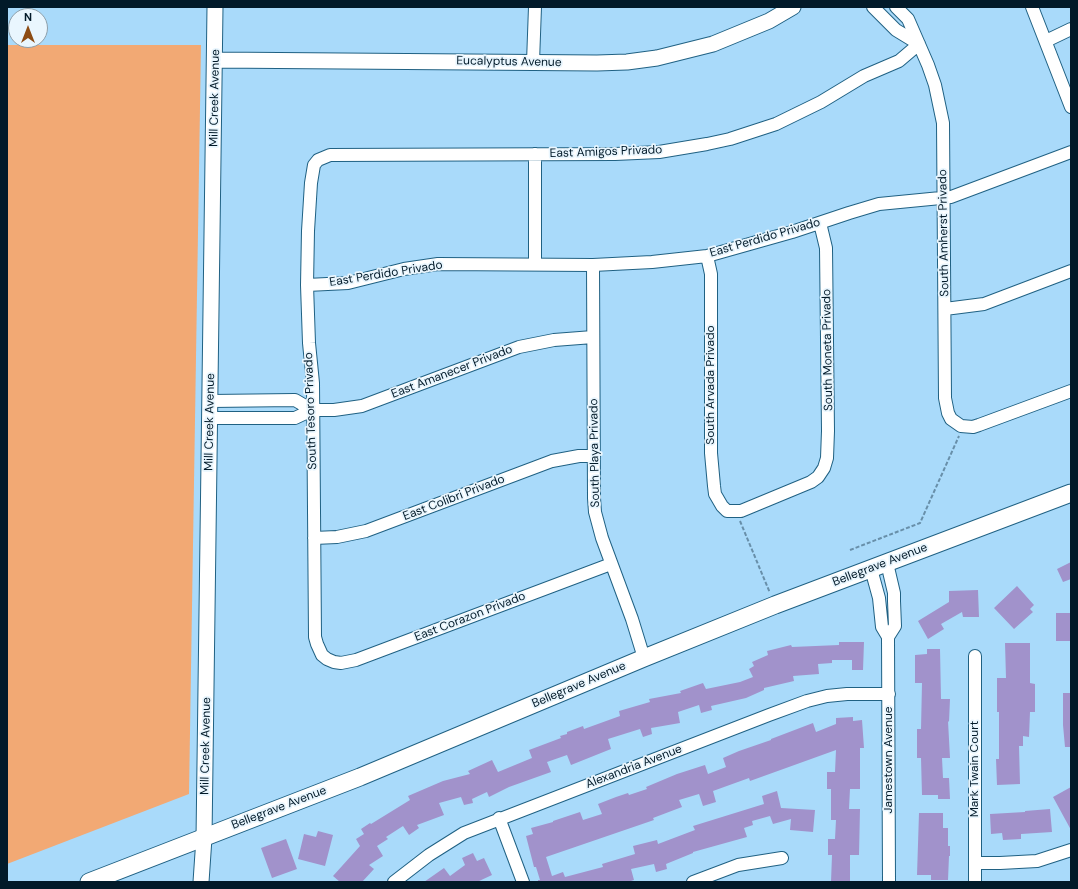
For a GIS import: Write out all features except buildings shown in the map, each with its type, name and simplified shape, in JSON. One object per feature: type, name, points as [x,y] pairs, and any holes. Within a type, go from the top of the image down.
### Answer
[{"type":"main road","name":"Bellegrave Avenue","points":[[89,882],[360,777],[775,605],[1071,493]]},
{"type":"street","name":"Mill Creek Avenue","points":[[201,882],[204,838],[211,401],[216,60],[215,7]]},
{"type":"street","points":[[533,62],[535,7]]},
{"type":"street","name":"Eucalyptus Avenue","points":[[216,60],[627,62],[657,58],[713,44],[769,21],[793,7]]},
{"type":"street","points":[[873,7],[896,30],[919,44]]},
{"type":"street","name":"South Amherst Privado","points":[[896,7],[908,19],[919,44],[935,85],[943,123],[946,398],[948,413],[951,419],[960,425]]},
{"type":"street","points":[[1032,7],[1071,107]]},
{"type":"street","points":[[1046,41],[1071,29]]},
{"type":"street","name":"East Amigos Privado","points":[[318,160],[330,155],[636,154],[682,149],[730,139],[776,124],[821,102],[864,76],[899,61],[919,44]]},
{"type":"street","name":"East Perdido Privado","points":[[307,285],[348,283],[404,269],[438,264],[593,265],[652,262],[707,256],[771,238],[879,204],[944,199],[961,194],[1071,152]]},
{"type":"street","points":[[535,154],[535,264]]},
{"type":"street","name":"South Tesoro Privado","points":[[318,160],[314,166],[310,183],[307,285],[312,376],[315,637],[319,650],[327,659]]},
{"type":"street","name":"South Moneta Privado","points":[[732,511],[747,509],[803,486],[818,477],[824,468],[827,458],[828,445],[826,248],[820,222]]},
{"type":"street","name":"South Arvada Privado","points":[[707,256],[711,274],[712,470],[716,494],[722,506],[732,511]]},
{"type":"street","name":"South Playa Privado","points":[[593,265],[595,512],[611,564],[632,619],[644,658]]},
{"type":"street","points":[[945,309],[984,304],[1071,271]]},
{"type":"street","name":"East Amanecer Privado","points":[[210,418],[295,418],[312,410],[334,410],[362,406],[519,347],[554,340],[593,337]]},
{"type":"street","points":[[960,425],[973,427],[1071,390]]},
{"type":"street","points":[[211,401],[295,400],[312,410]]},
{"type":"street","name":"East Colibri Privado","points":[[314,538],[337,537],[366,531],[552,461],[578,456],[594,456]]},
{"type":"street","name":"East Corazon Privado","points":[[327,659],[341,662],[356,660],[611,564]]},
{"type":"street","name":"Jamestown Avenue","points":[[879,566],[879,598],[882,627],[888,637],[889,882]]},
{"type":"street","name":"Mark Twain Court","points":[[975,656],[975,882]]},
{"type":"street","name":"Alexandria Avenue","points":[[394,882],[429,855],[464,833],[499,818],[807,701],[827,696],[847,694],[889,694]]},
{"type":"street","points":[[499,818],[523,882]]},
{"type":"street","points":[[975,863],[1037,861],[1071,850]]},
{"type":"street","points":[[693,882],[738,865],[782,858]]},
{"type":"path","points":[[850,550],[920,523],[960,425]]},
{"type":"path","points":[[732,511],[775,605]]},
{"type":"shaded area","points":[[7,45],[8,48],[48,48],[48,45],[201,45],[189,794],[7,864]]}]
